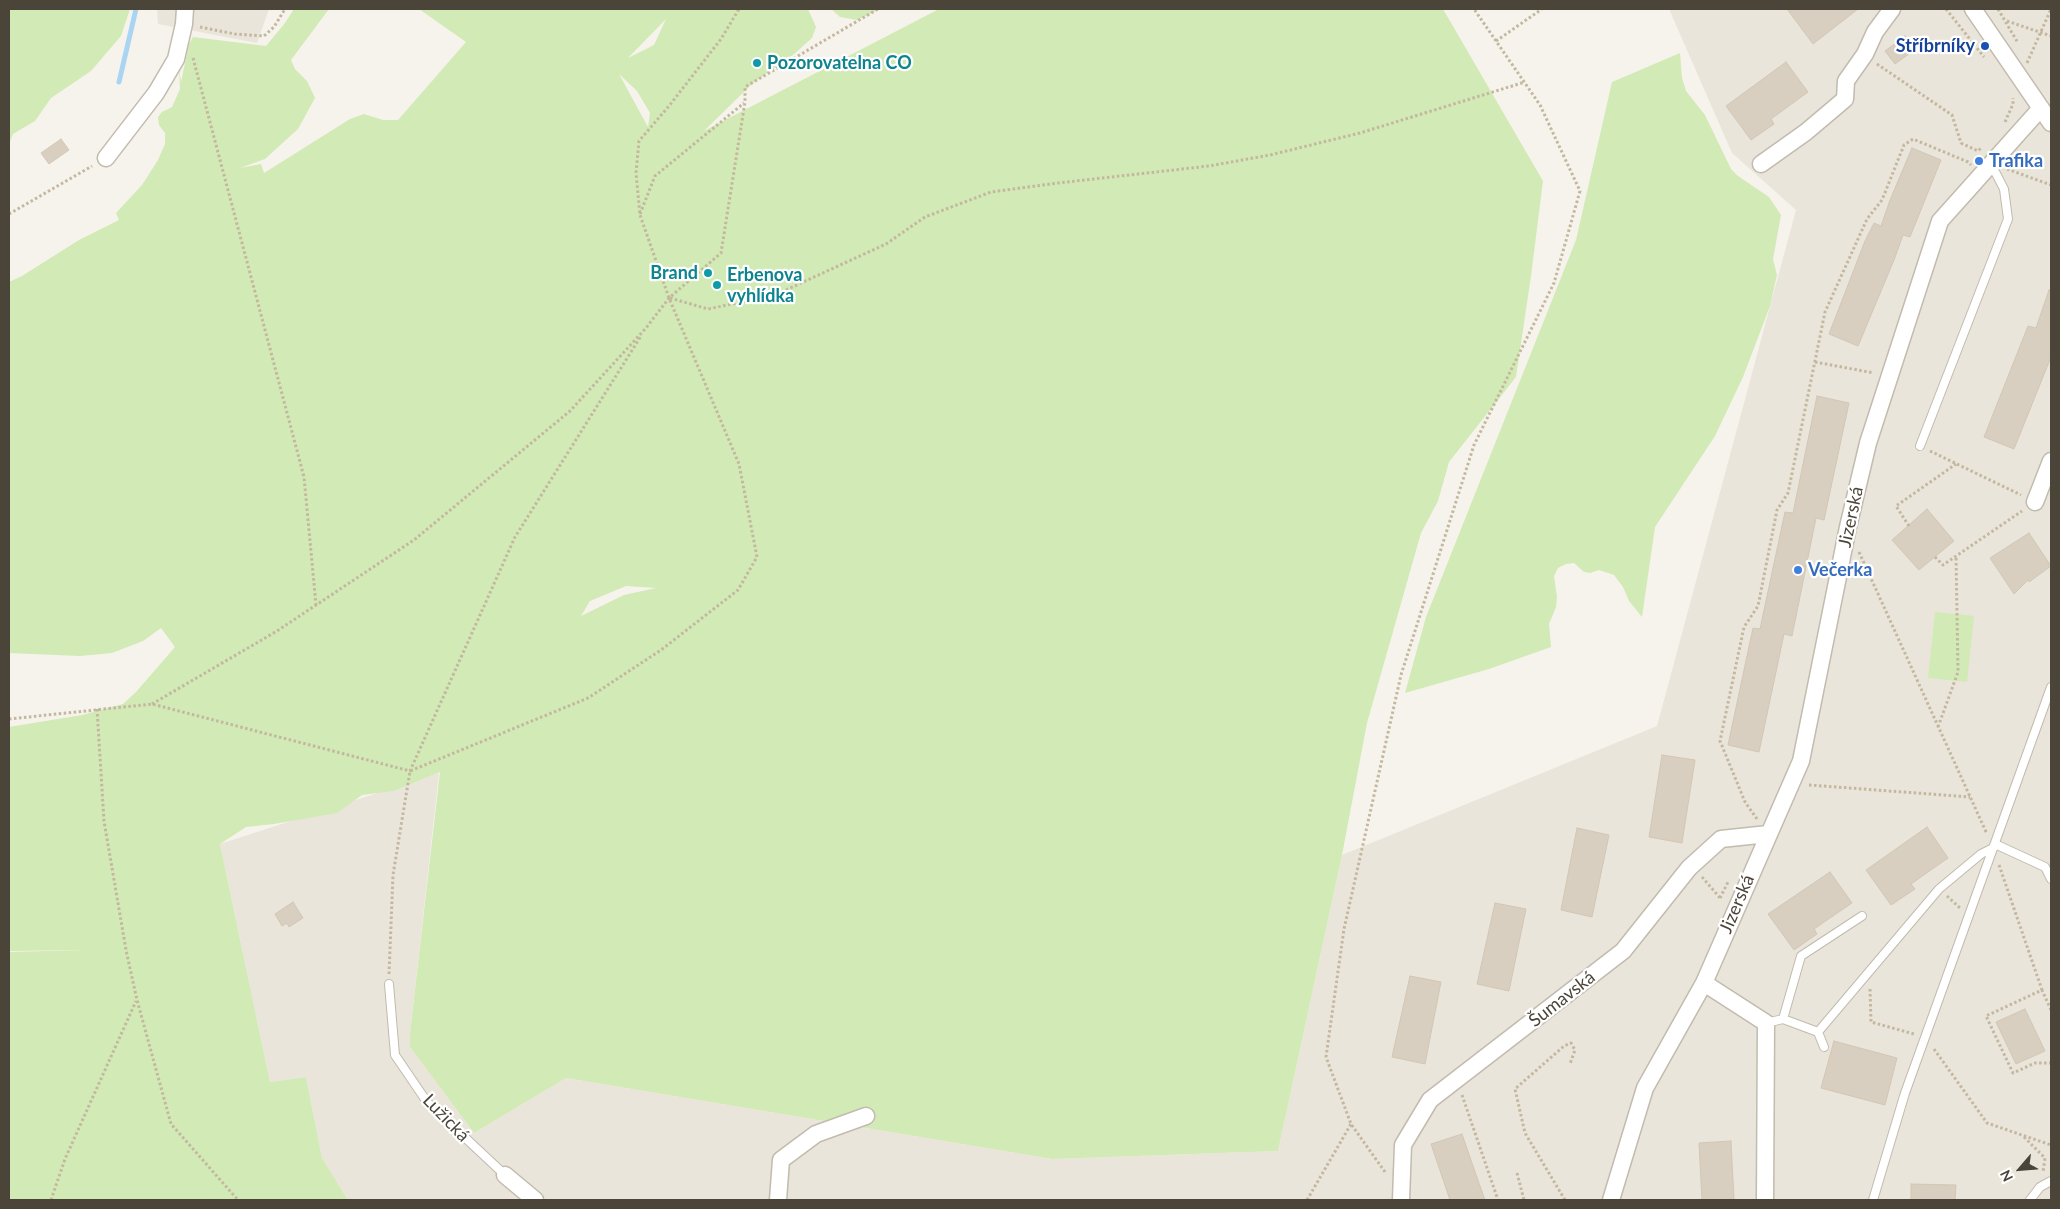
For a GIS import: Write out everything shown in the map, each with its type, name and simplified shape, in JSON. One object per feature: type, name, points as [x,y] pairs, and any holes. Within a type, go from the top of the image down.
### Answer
[{"type":"street","points":[[1761,164],[1806,132],[1845,99],[1846,82],[1865,54],[1875,32],[1892,9]]},
{"type":"street","points":[[1973,9],[2046,109],[2051,123]]},
{"type":"street","points":[[106,158],[156,93],[176,59],[185,16]]},
{"type":"street","name":"Jizerská","points":[[1611,1200],[1645,1088],[1704,983],[1801,761],[1848,527],[1868,443],[1940,221],[1988,167],[2046,109]]},
{"type":"street","points":[[2035,502],[2051,461]]},
{"type":"street","name":"Šumavská","points":[[1401,1197],[1403,1145],[1430,1100],[1624,951],[1692,865],[1721,839],[1768,834]]},
{"type":"street","points":[[1704,983],[1766,1023],[1764,1200]]},
{"type":"street","points":[[778,1200],[781,1160],[816,1134],[866,1116]]},
{"type":"street","name":"Lužická","points":[[505,1175],[535,1200]]},
{"type":"lane","points":[[1920,446],[2008,219],[2004,189],[1988,167]]},
{"type":"lane","points":[[1874,1200],[1905,1093],[2051,687]]},
{"type":"lane","points":[[1994,846],[2045,867],[2051,879]]},
{"type":"lane","points":[[1818,1032],[1939,889],[1981,854],[1994,846]]},
{"type":"lane","points":[[1783,1019],[1801,956],[1862,916]]},
{"type":"lane","name":"Lužická","points":[[389,984],[395,1055],[427,1102],[505,1175]]},
{"type":"lane","points":[[1766,1023],[1783,1019],[1818,1032],[1824,1047]]},
{"type":"lane","points":[[2030,1200],[2040,1187],[2051,1181]]},
{"type":"path","points":[[185,16],[235,34],[264,36],[274,27],[284,9]]},
{"type":"path","points":[[9,719],[152,704],[410,771],[588,698],[661,650],[738,590],[757,557],[739,464],[669,298],[640,215],[636,173],[639,141],[669,106],[720,40],[739,9]]},
{"type":"path","points":[[152,704],[277,631],[414,540],[570,411],[646,328],[669,298],[721,253],[745,102],[745,87],[878,9]]},
{"type":"path","points":[[1401,1197],[1351,1124],[1326,1057],[1344,929],[1401,675],[1474,445],[1554,282],[1580,192],[1540,105],[1474,9]]},
{"type":"path","points":[[1496,41],[1542,9]]},
{"type":"path","points":[[1946,9],[1989,63]]},
{"type":"path","points":[[2027,63],[2051,9]]},
{"type":"path","points":[[2007,21],[2051,36]]},
{"type":"path","points":[[192,52],[304,478],[316,605]]},
{"type":"path","points":[[1865,54],[1952,115],[1961,143],[1978,151],[1989,140]]},
{"type":"path","points":[[669,298],[708,309],[775,294],[886,244],[925,217],[991,192],[1209,166],[1270,155],[1360,133],[1525,82]]},
{"type":"path","points":[[2003,127],[2013,104],[2014,94]]},
{"type":"path","points":[[640,215],[655,176],[745,102]]},
{"type":"path","points":[[1768,834],[1745,802],[1720,741],[1744,627],[1758,606],[1777,510],[1788,493],[1825,312],[1867,219],[1882,200],[1904,145],[1913,139],[1968,162],[1988,167],[2004,168],[2051,185]]},
{"type":"path","points":[[1982,147],[1988,167]]},
{"type":"path","points":[[9,214],[106,158]]},
{"type":"path","points":[[389,984],[393,875],[410,771],[515,537],[646,328]]},
{"type":"path","points":[[1816,362],[1890,376]]},
{"type":"path","points":[[1920,446],[2035,502],[1942,565],[1935,557]]},
{"type":"path","points":[[1908,526],[1896,506],[1956,464]]},
{"type":"path","points":[[1848,527],[1970,798],[1994,846],[2042,990],[2051,1010]]},
{"type":"path","points":[[1938,727],[1958,672],[1956,556]]},
{"type":"path","points":[[97,709],[104,821],[126,950],[136,1000],[171,1124],[238,1200]]},
{"type":"path","points":[[1790,783],[1970,798]]},
{"type":"path","points":[[1692,865],[1733,913]]},
{"type":"path","points":[[1939,889],[1969,916]]},
{"type":"path","points":[[1869,972],[1871,1022],[1925,1037],[1987,1123],[2051,1145]]},
{"type":"path","points":[[2042,990],[1986,1016],[2013,1072],[2035,1063],[2051,1064]]},
{"type":"path","points":[[50,1200],[65,1159],[136,1000]]},
{"type":"path","points":[[1565,1200],[1525,1134],[1515,1089],[1564,1046],[1571,1043],[1574,1050],[1570,1064]]},
{"type":"path","points":[[1456,1080],[1498,1200]]},
{"type":"path","points":[[1307,1200],[1351,1124]]},
{"type":"path","points":[[2023,1136],[2045,1158],[2040,1187]]},
{"type":"path","points":[[1517,1173],[1524,1200]]},
{"type":"shaded area","points":[[157,9],[269,9],[257,43],[158,24]]},
{"type":"shaded area","points":[[1669,9],[2051,9],[2051,1200],[348,1200],[322,1158],[306,1077],[270,1082],[220,844],[439,773],[410,1047],[474,1133],[566,1078],[1052,1159],[1278,1151],[1342,855],[1657,726],[1796,210],[1732,153]]},
{"type":"green space","points":[[9,9],[130,9],[121,36],[91,71],[51,98],[35,121],[13,134],[9,144]]},
{"type":"green space","points":[[294,9],[329,9],[291,60],[295,69],[307,81],[315,98],[298,129],[265,159],[240,168],[261,164],[264,173],[350,119],[364,114],[383,120],[398,120],[466,42],[419,9],[808,9],[816,27],[812,38],[793,55],[753,83],[704,131],[939,9],[1443,9],[1543,181],[1531,276],[1516,377],[1449,462],[1438,501],[1421,533],[1367,723],[1342,855],[1278,1151],[1052,1159],[566,1078],[474,1133],[410,1047],[410,1033],[440,772],[393,791],[362,795],[337,813],[246,827],[220,844],[270,1082],[306,1077],[322,1158],[348,1200],[9,1200],[9,952],[87,950],[9,951],[9,727],[82,715],[123,704],[136,692],[175,647],[161,628],[143,641],[112,653],[80,656],[9,653],[9,282],[22,276],[79,240],[119,220],[116,213],[142,185],[158,160],[165,144],[165,133],[159,125],[158,117],[162,112],[172,107],[180,89],[179,69],[181,82],[189,44],[193,37],[266,46]],"holes":[[[666,19],[654,45],[628,58]],[[619,74],[637,91],[650,113],[648,127]],[[626,586],[656,588],[624,595],[581,616],[590,601]]]},
{"type":"green space","points":[[831,9],[880,9],[857,20],[840,17]]},
{"type":"green space","points":[[1680,53],[1682,78],[1686,91],[1705,115],[1731,169],[1769,197],[1781,215],[1773,259],[1777,275],[1770,306],[1743,377],[1715,436],[1655,527],[1642,617],[1629,601],[1623,587],[1614,575],[1599,570],[1590,573],[1584,572],[1574,563],[1566,564],[1558,568],[1554,576],[1557,597],[1556,607],[1549,624],[1551,647],[1489,669],[1405,693],[1426,617],[1576,240],[1612,82]]},
{"type":"green space","points":[[1935,612],[1974,616],[1967,682],[1928,678]]},
{"type":"building","points":[[1787,9],[1858,9],[1813,44]]},
{"type":"building","points":[[1905,36],[1913,51],[1895,64],[1885,51]]},
{"type":"building","points":[[1786,62],[1808,92],[1771,119],[1774,124],[1751,140],[1726,106]]},
{"type":"building","points":[[61,139],[69,150],[49,164],[41,153]]},
{"type":"building","points":[[1912,148],[1941,160],[1910,237],[1903,235],[1858,346],[1829,334],[1865,241],[1874,223],[1881,226]]},
{"type":"building","points":[[2049,290],[2051,290],[2051,357],[2014,449],[1984,437],[2028,326],[2036,328]]},
{"type":"building","points":[[1817,396],[1849,403],[1824,520],[1816,518],[1792,636],[1784,634],[1759,752],[1728,745],[1753,628],[1760,629],[1785,512],[1793,513]]},
{"type":"building","points":[[1927,509],[1954,541],[1919,570],[1892,540]]},
{"type":"building","points":[[2029,533],[2051,566],[2029,582],[2028,580],[2014,594],[1990,558]]},
{"type":"building","points":[[1662,755],[1695,760],[1682,843],[1649,837]]},
{"type":"building","points":[[1927,827],[1948,858],[1911,884],[1915,889],[1891,905],[1866,870]]},
{"type":"building","points":[[1577,828],[1609,835],[1592,917],[1561,910]]},
{"type":"building","points":[[1830,872],[1852,903],[1814,929],[1817,934],[1794,950],[1768,914]]},
{"type":"building","points":[[293,902],[303,918],[289,927],[287,923],[282,926],[275,914]]},
{"type":"building","points":[[1495,903],[1526,909],[1509,991],[1477,984]]},
{"type":"building","points":[[1410,976],[1441,982],[1425,1064],[1392,1057]]},
{"type":"building","points":[[2025,1009],[2045,1051],[2016,1064],[1996,1022]]},
{"type":"building","points":[[1834,1041],[1897,1058],[1885,1105],[1821,1088]]},
{"type":"building","points":[[1462,1134],[1485,1200],[1450,1200],[1431,1144]]},
{"type":"building","points":[[1731,1141],[1734,1200],[1702,1200],[1699,1143]]},
{"type":"building","points":[[1911,1184],[1956,1185],[1955,1200],[1911,1200]]},
{"type":"waterway","points":[[119,82],[136,9]]},
{"type":"place","name":"Stříbrníky","points":[[1985,46]]},
{"type":"place","name":"Pozorovatelna CO","points":[[757,63]]},
{"type":"place","name":"Trafika","points":[[1979,161]]},
{"type":"place","name":"Brand","points":[[708,273]]},
{"type":"place","name":"Erbenova vyhlídka","points":[[717,285]]},
{"type":"place","name":"Večerka","points":[[1798,570]]}]
